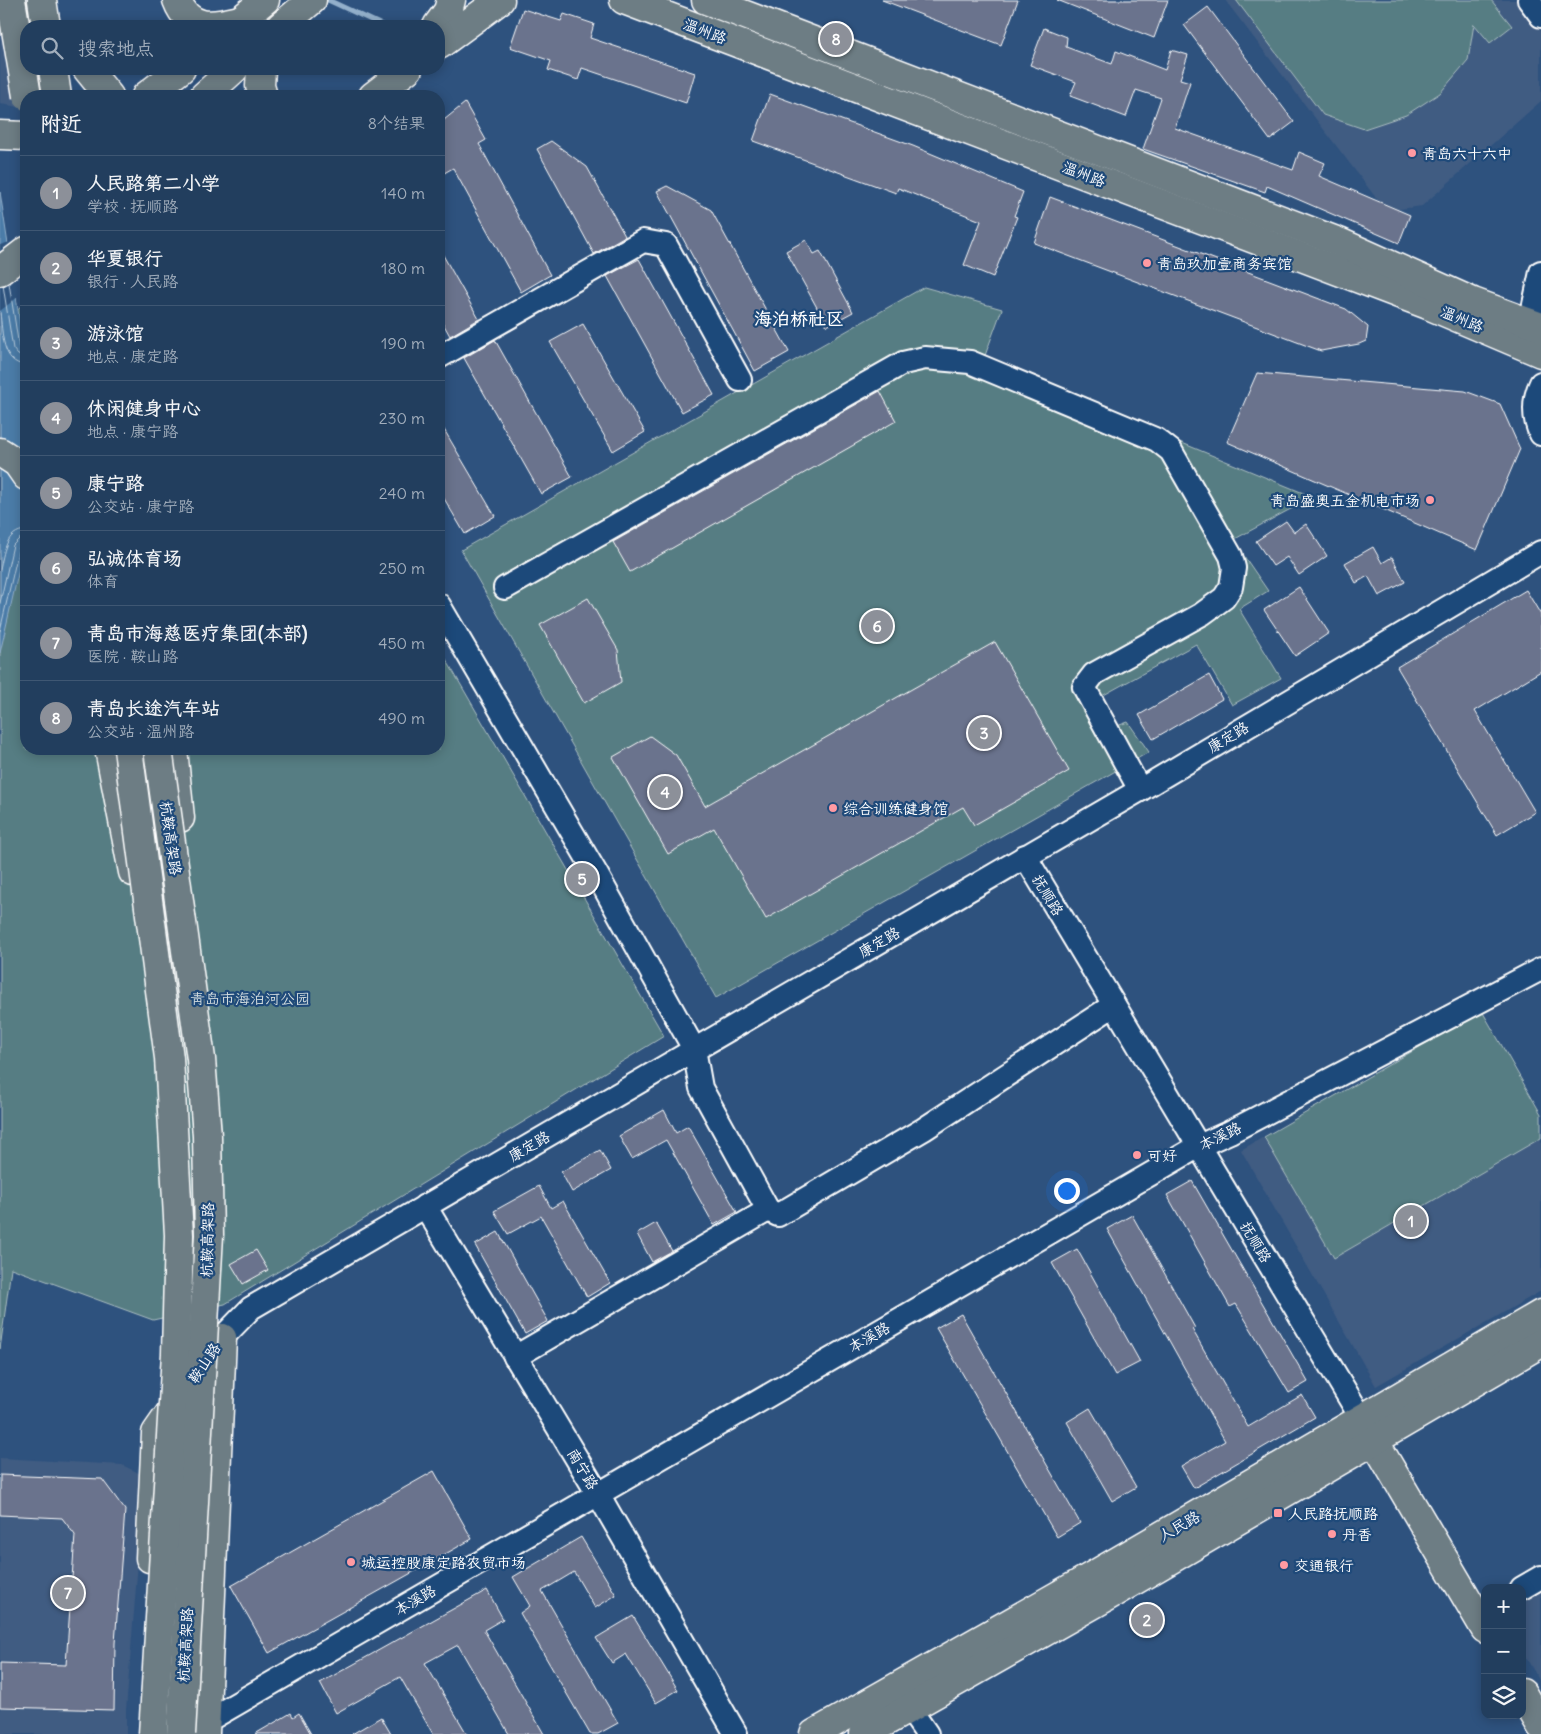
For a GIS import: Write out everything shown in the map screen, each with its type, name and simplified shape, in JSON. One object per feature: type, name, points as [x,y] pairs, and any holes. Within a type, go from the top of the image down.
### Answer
[{"type":"main road","points":[[11,0],[20,54]]},
{"type":"main road","points":[[42,0],[45,20]]},
{"type":"main road","points":[[165,0],[171,20]]},
{"type":"main road","points":[[177,0],[179,7],[192,20]]},
{"type":"main road","points":[[441,20],[448,11],[451,0]]},
{"type":"main road","points":[[445,41],[500,0]]},
{"type":"main road","name":"温州路","points":[[624,0],[1428,305],[1541,353]]},
{"type":"main road","name":"温州路","points":[[706,0],[1339,242],[1473,302],[1536,325]]},
{"type":"main road","points":[[229,20],[250,12]]},
{"type":"main road","points":[[0,21],[20,26]]},
{"type":"main road","points":[[24,75],[26,90]]},
{"type":"main road","points":[[54,75],[57,90]]},
{"type":"main road","points":[[92,75],[104,90]]},
{"type":"main road","points":[[153,90],[170,75]]},
{"type":"main road","points":[[211,90],[227,75]]},
{"type":"main road","points":[[261,75],[261,90]]},
{"type":"main road","points":[[359,90],[378,75]]},
{"type":"main road","points":[[381,90],[400,75]]},
{"type":"main road","points":[[0,452],[17,463],[20,467]]},
{"type":"main road","points":[[110,755],[168,1058]]},
{"type":"main road","name":"杭鞍高架路","points":[[129,755],[168,1058],[179,1235],[176,1353],[153,1734]]},
{"type":"main road","name":"杭鞍高架路","points":[[159,755],[201,1058],[207,1136],[209,1234],[181,1734]]},
{"type":"main road","points":[[175,755],[201,1058]]},
{"type":"main road","name":"人民路","points":[[864,1734],[1368,1430],[1541,1314]]},
{"type":"main road","name":"鞍山路","points":[[198,1730],[222,1338]]},
{"type":"main road","name":"鞍山路","points":[[142,1734],[156,1433],[222,1338]]},
{"type":"main road","name":"人民路","points":[[814,1734],[1087,1580],[1368,1430],[1541,1343]]},
{"type":"main road","name":"抚顺路","points":[[1368,1430],[1481,1616]]},
{"type":"main road","points":[[1526,1701],[1541,1726]]},
{"type":"street","points":[[1529,0],[1541,16]]},
{"type":"street","points":[[445,354],[643,242],[666,245],[740,380]]},
{"type":"street","points":[[1536,325],[1541,272]]},
{"type":"street","points":[[505,588],[904,363],[925,358],[970,362],[1164,444],[1231,556],[1233,580],[1224,598],[1202,614],[1094,674],[1084,687],[1140,790]]},
{"type":"street","points":[[1541,383],[1535,394],[1536,424],[1541,434]]},
{"type":"street","name":"康定路","points":[[222,1338],[251,1308],[1140,790],[1541,552]]},
{"type":"street","points":[[445,615],[596,873],[694,1049],[702,1088],[768,1210],[778,1215],[906,1139],[1114,1005]]},
{"type":"street","name":"抚顺路","points":[[1025,856],[1368,1430]]},
{"type":"street","name":"本溪路","points":[[198,1730],[598,1494],[1199,1146],[1230,1132],[1541,969]]},
{"type":"street","name":"南宁路","points":[[425,1206],[598,1494],[736,1734]]},
{"type":"street","points":[[515,1357],[768,1210]]},
{"type":"street","points":[[1526,1586],[1541,1577]]},
{"type":"street","points":[[909,1708],[927,1734]]},
{"type":"shaded area","points":[[0,0],[56,0],[59,20],[20,20],[20,75],[67,75],[69,90],[20,90],[20,107],[0,104]]},
{"type":"shaded area","name":"青岛六十六中","points":[[1225,0],[1541,0],[1541,101],[1422,206],[1386,211]]},
{"type":"shaded area","points":[[1482,1011],[1541,1114],[1541,1291],[1376,1386],[1241,1150]]},
{"type":"shaded area","points":[[0,1458],[122,1465],[145,1476],[126,1710],[126,1734],[0,1734]]},
{"type":"shaded area","points":[[1541,1590],[1541,1683],[1526,1658],[1526,1599]]},
{"type":"green space","points":[[1236,0],[1491,0],[1512,26],[1490,43],[1474,24],[1468,60],[1440,93],[1406,115],[1364,129],[1323,115]]},
{"type":"green space","points":[[924,287],[1002,309],[983,361],[1313,497],[1233,540],[1268,591],[1239,609],[1281,678],[1232,705],[1196,644],[1102,696],[1117,726],[1128,722],[1149,752],[716,998],[461,550]]},
{"type":"green space","name":"青岛市海泊河公园","points":[[20,307],[20,755],[445,755],[445,657],[664,1036],[225,1304],[153,1320],[11,1268],[0,1349],[0,326]]},
{"type":"green space","points":[[1482,1011],[1541,1114],[1541,1138],[1334,1258],[1264,1137]]},
{"type":"water","points":[[0,192],[20,323],[20,565],[0,653]]},
{"type":"pier","points":[[10,242],[19,296],[0,311],[0,245]]},
{"type":"building","points":[[882,0],[1018,0],[1001,45]]},
{"type":"building","points":[[1057,0],[1168,0],[1154,38]]},
{"type":"building","points":[[1208,7],[1294,122],[1270,140],[1184,25]]},
{"type":"building","points":[[523,9],[561,21],[564,14],[594,24],[590,38],[695,73],[686,103],[582,68],[578,80],[548,70],[551,61],[510,47]]},
{"type":"building","points":[[1044,28],[1067,37],[1066,47],[1112,64],[1116,51],[1165,70],[1171,50],[1188,55],[1180,79],[1190,82],[1175,128],[1293,170],[1299,152],[1325,163],[1319,176],[1410,215],[1399,243],[1267,186],[1265,192],[1143,149],[1161,98],[1136,90],[1126,117],[1070,96],[1076,82],[1030,65]]},
{"type":"building","points":[[770,94],[913,146],[1023,192],[1014,216],[1017,217],[993,277],[964,265],[981,221],[898,188],[896,193],[753,141]]},
{"type":"building","points":[[465,103],[486,140],[479,144],[550,275],[521,292],[453,168],[445,173],[445,119]]},
{"type":"building","points":[[551,141],[587,167],[625,236],[594,254],[537,149]]},
{"type":"building","points":[[667,186],[711,210],[789,352],[755,371],[657,191]]},
{"type":"building","points":[[1050,197],[1346,309],[1368,327],[1366,341],[1321,351],[1034,243]]},
{"type":"building","points":[[806,240],[814,254],[820,251],[853,312],[827,326],[786,251]]},
{"type":"building","points":[[445,259],[479,319],[450,336],[445,327]]},
{"type":"building","points":[[639,259],[714,395],[682,412],[607,276]]},
{"type":"building","points":[[583,324],[645,432],[613,451],[550,342]]},
{"type":"building","points":[[495,340],[572,477],[541,494],[464,358]]},
{"type":"building","name":"青岛盛奥五金机电市场","points":[[1257,373],[1465,391],[1500,404],[1520,449],[1477,550],[1227,442]]},
{"type":"building","points":[[880,391],[896,421],[630,572],[613,542]]},
{"type":"building","points":[[445,431],[495,516],[465,534],[445,500]]},
{"type":"building","points":[[1286,521],[1294,532],[1306,524],[1327,556],[1299,575],[1287,557],[1273,566],[1256,541]]},
{"type":"building","points":[[1373,547],[1382,563],[1392,557],[1405,582],[1379,596],[1368,576],[1356,583],[1345,563]]},
{"type":"building","points":[[1299,587],[1329,633],[1295,656],[1264,610]]},
{"type":"building","points":[[1526,590],[1541,615],[1541,671],[1475,711],[1535,812],[1497,835],[1397,667]]},
{"type":"building","points":[[588,598],[618,650],[621,682],[584,703],[540,625]]},
{"type":"building","points":[[995,642],[1069,771],[974,825],[963,807],[766,919],[714,828],[668,854],[613,757],[650,736],[676,755],[705,806]]},
{"type":"building","points":[[1209,675],[1222,699],[1153,739],[1139,715]]},
{"type":"building","points":[[664,1110],[676,1133],[688,1126],[737,1212],[714,1225],[666,1140],[632,1159],[619,1136]]},
{"type":"building","points":[[600,1150],[611,1170],[572,1192],[561,1172]]},
{"type":"building","points":[[1192,1181],[1308,1382],[1289,1393],[1236,1304],[1230,1307],[1167,1195]]},
{"type":"building","points":[[539,1186],[551,1208],[563,1201],[610,1283],[587,1297],[541,1216],[508,1234],[494,1211]]},
{"type":"building","points":[[1132,1215],[1195,1328],[1192,1329],[1248,1427],[1302,1395],[1315,1417],[1194,1488],[1181,1466],[1225,1441],[1107,1229]]},
{"type":"building","points":[[656,1223],[672,1251],[652,1262],[637,1234]]},
{"type":"building","points":[[498,1232],[548,1321],[525,1334],[475,1245]]},
{"type":"building","points":[[1077,1249],[1140,1362],[1115,1375],[1052,1263]]},
{"type":"building","points":[[256,1250],[268,1270],[243,1284],[231,1264]]},
{"type":"building","points":[[961,1314],[1080,1523],[1057,1537],[936,1328]]},
{"type":"building","points":[[1090,1408],[1136,1487],[1112,1501],[1067,1422]]},
{"type":"building","name":"城运控股康定路农贸市场","points":[[434,1471],[472,1539],[269,1653],[231,1586]]},
{"type":"building","points":[[0,1475],[102,1479],[125,1510],[115,1643],[114,1710],[0,1707],[0,1663],[66,1665],[75,1535],[62,1518],[0,1515]]},
{"type":"building","points":[[581,1537],[616,1595],[595,1608],[574,1572],[542,1591],[618,1723],[598,1734],[590,1734],[520,1613],[530,1606],[513,1577]]},
{"type":"building","points":[[487,1590],[503,1619],[484,1630],[544,1734],[509,1734],[458,1645],[425,1663],[467,1734],[433,1734],[400,1677],[336,1713],[320,1683]]},
{"type":"building","points":[[633,1616],[678,1690],[656,1703],[626,1654],[612,1663],[596,1638]]},
{"type":"building","points":[[291,1713],[293,1717],[299,1713],[311,1734],[255,1734]]},
{"type":"building","points":[[381,1717],[391,1734],[352,1734]]},
{"type":"waterway","points":[[328,0],[371,20]]},
{"type":"place","name":"青岛长途汽车站","points":[[836,39]]},
{"type":"place","name":"青岛六十六中","points":[[1412,153]]},
{"type":"place","name":"青岛玖加壹商务宾馆","points":[[1147,263]]},
{"type":"place","name":"青岛盛奥五金机电市场","points":[[1430,500]]},
{"type":"place","name":"弘诚体育场","points":[[877,626]]},
{"type":"place","name":"游泳馆","points":[[984,733]]},
{"type":"place","name":"休闲健身中心","points":[[665,792]]},
{"type":"place","name":"综合训练健身馆","points":[[833,808]]},
{"type":"place","name":"康宁路","points":[[582,879]]},
{"type":"place","name":"可好","points":[[1137,1155]]},
{"type":"place","name":"人民路第二小学","points":[[1411,1221]]},
{"type":"place","name":"人民路抚顺路","points":[[1278,1513]]},
{"type":"place","name":"丹香","points":[[1332,1534]]},
{"type":"place","name":"城运控股康定路农贸市场","points":[[351,1562]]},
{"type":"place","name":"交通银行","points":[[1284,1565]]},
{"type":"place","name":"青岛市海慈医疗集团(本部)","points":[[68,1593]]},
{"type":"place","name":"华夏银行","points":[[1147,1620]]},
{"type":"district","name":"海泊桥社区","points":[[799,318]]}]
